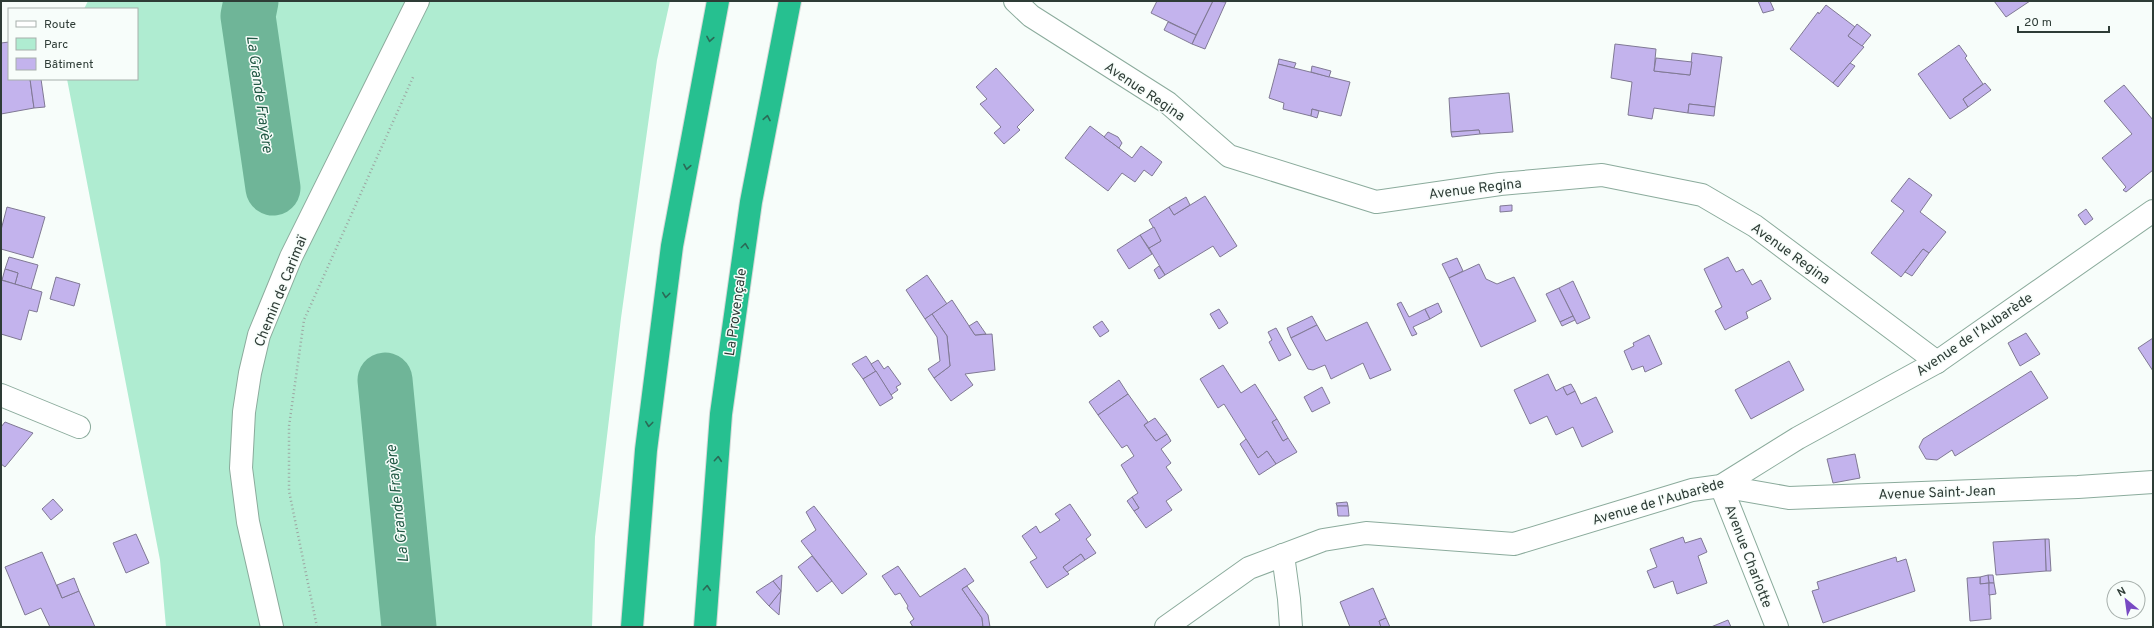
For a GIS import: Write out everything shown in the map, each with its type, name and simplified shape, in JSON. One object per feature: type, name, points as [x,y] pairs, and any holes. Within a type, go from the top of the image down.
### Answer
[{"type":"highway","points":[[632,627],[646,450],[672,246],[718,1]]},
{"type":"highway","name":"La Provençale","points":[[705,627],[721,414],[751,202],[790,1]]},
{"type":"street","name":"Chemin de Carimaï","points":[[272,627],[248,522],[241,468],[243,419],[250,373],[260,335],[291,257],[418,1]]},
{"type":"street","name":"Avenue Regina","points":[[1015,1],[1031,16],[1168,103],[1229,156],[1376,202],[1500,184],[1602,175],[1702,195],[1755,226],[1937,362]]},
{"type":"street","name":"Avenue de l'Aubarède","points":[[1166,627],[1249,568],[1323,540],[1366,533],[1514,544],[1692,490],[1721,486],[1798,438],[1937,362],[2153,211]]},
{"type":"street","points":[[1,395],[79,427]]},
{"type":"street","name":"Avenue Saint-Jean","points":[[1721,486],[1789,498],[2078,487],[2153,482]]},
{"type":"street","name":"Avenue Charlotte","points":[[1721,486],[1777,627]]},
{"type":"street","points":[[1283,556],[1291,627]]},
{"type":"path","points":[[317,627],[289,491],[289,426],[304,320],[415,72]]},
{"type":"green space","points":[[88,1],[670,1],[657,60],[621,318],[595,537],[592,627],[166,627],[160,560],[67,80],[138,80],[138,8],[84,8]]},
{"type":"building","points":[[1157,1],[1213,1],[1196,35],[1151,13]]},
{"type":"building","points":[[1213,1],[1226,2],[1205,49],[1192,44]]},
{"type":"building","points":[[1758,1],[1770,1],[1774,10],[1763,13]]},
{"type":"building","points":[[1994,1],[2030,1],[2006,17]]},
{"type":"building","points":[[1826,5],[1855,27],[1848,36],[1864,47],[1833,83],[1790,49],[1818,12],[1819,14]]},
{"type":"building","points":[[1168,22],[1196,35],[1192,44],[1164,30]]},
{"type":"building","points":[[1857,24],[1871,35],[1862,46],[1848,36]]},
{"type":"building","points":[[8,42],[8,80],[30,80],[34,108],[1,114],[1,43]]},
{"type":"building","points":[[1615,44],[1656,49],[1654,71],[1690,75],[1692,53],[1722,57],[1715,107],[1689,104],[1688,113],[1654,108],[1652,119],[1628,115],[1632,82],[1611,78]]},
{"type":"building","points":[[1959,45],[1967,56],[1965,58],[1983,84],[1963,99],[1968,107],[1950,119],[1918,74]]},
{"type":"building","points":[[1656,58],[1692,62],[1690,75],[1654,71]]},
{"type":"building","points":[[1279,59],[1296,63],[1294,68],[1278,64]]},
{"type":"building","points":[[1850,63],[1855,66],[1838,87],[1833,83]]},
{"type":"building","points":[[1278,64],[1350,82],[1341,116],[1312,109],[1311,116],[1283,109],[1284,103],[1269,98]]},
{"type":"building","points":[[1312,66],[1331,71],[1329,77],[1311,72]]},
{"type":"building","points":[[996,68],[1034,110],[1017,127],[1020,130],[1004,144],[994,133],[1001,127],[980,104],[987,99],[976,87]]},
{"type":"building","points":[[30,80],[41,80],[45,107],[34,108]]},
{"type":"building","points":[[1985,83],[1991,90],[1968,107],[1963,99]]},
{"type":"building","points":[[2124,85],[2153,120],[2153,170],[2126,192],[2123,190],[2126,187],[2102,158],[2132,134],[2104,101]]},
{"type":"building","points":[[1509,93],[1513,132],[1480,134],[1479,130],[1451,132],[1449,98]]},
{"type":"building","points":[[1689,104],[1715,107],[1714,116],[1688,113]]},
{"type":"building","points":[[1312,109],[1319,111],[1317,118],[1311,116]]},
{"type":"building","points":[[1090,126],[1132,158],[1141,146],[1162,162],[1152,176],[1144,170],[1135,182],[1122,173],[1108,191],[1065,158]]},
{"type":"building","points":[[1479,130],[1480,134],[1452,137],[1451,132]]},
{"type":"building","points":[[1108,132],[1118,137],[1122,143],[1119,148],[1104,137]]},
{"type":"building","points":[[1909,178],[1932,195],[1920,212],[1946,232],[1929,253],[1923,249],[1901,277],[1871,253],[1904,211],[1891,201]]},
{"type":"building","points":[[1205,196],[1237,246],[1220,257],[1213,246],[1165,275],[1149,248],[1161,241],[1149,220],[1169,207],[1174,215]]},
{"type":"building","points":[[1186,197],[1190,205],[1174,215],[1169,207]]},
{"type":"building","points":[[1512,205],[1512,211],[1500,212],[1500,206]]},
{"type":"building","points":[[7,207],[45,217],[33,258],[1,249],[1,230]]},
{"type":"building","points":[[2086,209],[2093,219],[2085,225],[2078,215]]},
{"type":"building","points":[[1154,227],[1161,241],[1149,248],[1140,235]]},
{"type":"building","points":[[1140,235],[1152,254],[1129,269],[1117,250]]},
{"type":"building","points":[[1923,249],[1929,253],[1912,276],[1905,272]]},
{"type":"building","points":[[9,257],[38,265],[31,289],[15,284],[18,273],[5,269]]},
{"type":"building","points":[[1728,257],[1736,272],[1743,269],[1752,285],[1761,280],[1771,299],[1746,312],[1748,318],[1725,330],[1715,311],[1722,307],[1704,269]]},
{"type":"building","points":[[1457,258],[1463,271],[1449,278],[1442,264]]},
{"type":"building","points":[[1479,264],[1486,279],[1497,284],[1514,277],[1536,321],[1481,347],[1449,278]]},
{"type":"building","points":[[1159,266],[1165,275],[1159,279],[1154,270]]},
{"type":"building","points":[[5,269],[18,273],[15,284],[2,280]]},
{"type":"building","points":[[927,275],[947,304],[925,319],[906,290]]},
{"type":"building","points":[[56,277],[80,284],[74,306],[50,299]]},
{"type":"building","points":[[1,280],[42,292],[37,312],[29,310],[21,340],[1,334]]},
{"type":"building","points":[[1573,281],[1590,318],[1577,324],[1559,288]]},
{"type":"building","points":[[1559,288],[1573,316],[1560,322],[1546,294]]},
{"type":"building","points":[[952,300],[975,335],[992,334],[995,370],[965,374],[973,385],[951,401],[934,378],[950,366],[947,336],[932,314]]},
{"type":"building","points":[[1401,302],[1409,317],[1425,309],[1430,319],[1413,327],[1417,334],[1412,336],[1397,304]]},
{"type":"building","points":[[1438,303],[1442,312],[1430,319],[1425,309]]},
{"type":"building","points":[[1219,309],[1228,323],[1219,329],[1210,314]]},
{"type":"building","points":[[932,314],[947,336],[950,366],[934,378],[928,369],[940,361],[937,337],[925,319]]},
{"type":"building","points":[[1312,316],[1317,325],[1291,338],[1287,328]]},
{"type":"building","points":[[1573,316],[1575,320],[1562,326],[1560,322]]},
{"type":"building","points":[[977,321],[986,334],[975,335],[969,326]]},
{"type":"building","points":[[1102,321],[1109,331],[1100,337],[1093,327]]},
{"type":"building","points":[[1367,322],[1391,370],[1370,379],[1363,363],[1331,379],[1325,365],[1313,370],[1308,369],[1291,338],[1317,325],[1326,341]]},
{"type":"building","points":[[1276,328],[1291,355],[1279,361],[1269,342],[1272,340],[1268,332]]},
{"type":"building","points":[[2026,333],[2040,354],[2020,366],[2008,343]]},
{"type":"building","points":[[1649,335],[1662,364],[1645,372],[1643,366],[1632,370],[1624,351],[1634,346],[1633,343]]},
{"type":"building","points":[[2153,338],[2153,371],[2138,348]]},
{"type":"building","points":[[866,356],[876,371],[863,379],[852,364]]},
{"type":"building","points":[[878,360],[884,369],[888,366],[901,384],[896,387],[898,390],[891,395],[871,364]]},
{"type":"building","points":[[1789,361],[1804,390],[1751,419],[1735,390]]},
{"type":"building","points":[[1223,365],[1241,393],[1255,384],[1277,419],[1272,422],[1283,441],[1288,438],[1297,452],[1276,464],[1267,451],[1258,458],[1224,404],[1218,408],[1200,379]]},
{"type":"building","points":[[876,371],[893,398],[880,406],[863,379]]},
{"type":"building","points":[[2031,371],[2048,398],[1955,456],[1952,450],[1937,460],[1926,459],[1919,447],[1923,439]]},
{"type":"building","points":[[1548,374],[1556,391],[1563,387],[1567,395],[1575,391],[1581,404],[1596,397],[1613,432],[1582,447],[1573,427],[1556,435],[1547,416],[1530,424],[1514,390]]},
{"type":"building","points":[[1119,380],[1128,394],[1098,415],[1089,402]]},
{"type":"building","points":[[1571,384],[1575,391],[1567,395],[1563,387]]},
{"type":"building","points":[[1322,387],[1330,403],[1312,412],[1304,397]]},
{"type":"building","points":[[1128,394],[1148,422],[1144,425],[1156,441],[1167,434],[1171,441],[1161,449],[1171,463],[1166,467],[1182,490],[1166,501],[1172,510],[1146,528],[1134,511],[1139,508],[1132,497],[1138,493],[1121,465],[1134,456],[1127,445],[1122,448],[1098,415]]},
{"type":"building","points":[[1155,418],[1167,434],[1156,441],[1144,425]]},
{"type":"building","points":[[1277,419],[1288,438],[1283,441],[1272,422]]},
{"type":"building","points":[[5,422],[33,433],[5,467],[1,464],[1,427]]},
{"type":"building","points":[[1246,439],[1258,458],[1267,451],[1276,464],[1259,475],[1240,444]]},
{"type":"building","points":[[1855,454],[1860,478],[1833,483],[1827,459]]},
{"type":"building","points":[[1132,497],[1139,508],[1134,511],[1127,501]]},
{"type":"building","points":[[53,499],[63,510],[51,520],[42,509]]},
{"type":"building","points":[[1347,502],[1348,506],[1337,506],[1336,503]]},
{"type":"building","points":[[1070,504],[1091,535],[1086,539],[1096,553],[1085,560],[1081,554],[1063,567],[1069,574],[1047,588],[1030,562],[1037,558],[1022,536],[1036,526],[1040,533],[1060,520],[1055,514]]},
{"type":"building","points":[[814,506],[867,574],[842,594],[801,541],[816,530],[806,512]]},
{"type":"building","points":[[1337,506],[1348,506],[1349,516],[1338,516]]},
{"type":"building","points":[[136,534],[149,563],[126,573],[113,543]]},
{"type":"building","points":[[1683,537],[1685,543],[1701,538],[1707,552],[1698,556],[1707,583],[1677,594],[1673,581],[1654,588],[1647,571],[1657,567],[1650,549]]},
{"type":"building","points":[[2045,539],[2049,539],[2051,571],[2046,571]]},
{"type":"building","points":[[2045,539],[2046,571],[1996,575],[1993,542]]},
{"type":"building","points":[[42,552],[62,598],[79,591],[95,627],[50,627],[41,608],[25,615],[5,567]]},
{"type":"building","points":[[1081,554],[1085,560],[1067,572],[1063,567]]},
{"type":"building","points":[[812,556],[832,581],[817,592],[798,567]]},
{"type":"building","points":[[1896,557],[1897,562],[1906,559],[1915,591],[1823,623],[1812,591],[1819,589],[1817,582]]},
{"type":"building","points":[[898,566],[920,597],[965,568],[974,581],[962,589],[982,618],[983,627],[913,627],[910,622],[914,619],[907,608],[908,606],[900,593],[895,595],[882,576]]},
{"type":"building","points":[[782,575],[781,591],[773,581]]},
{"type":"building","points":[[1988,575],[1993,575],[1994,583],[1989,583]]},
{"type":"building","points":[[1988,575],[1989,583],[1980,584],[1980,577]]},
{"type":"building","points":[[1980,577],[1980,584],[1989,583],[1991,619],[1970,621],[1967,578]]},
{"type":"building","points":[[74,578],[79,591],[62,598],[57,585]]},
{"type":"building","points":[[773,581],[781,591],[769,606],[756,592]]},
{"type":"building","points":[[1989,583],[1994,583],[1996,594],[1989,595]]},
{"type":"building","points":[[967,586],[988,615],[990,627],[983,627],[982,618],[962,589]]},
{"type":"building","points":[[1373,588],[1386,618],[1379,621],[1381,627],[1350,627],[1340,602]]},
{"type":"building","points":[[781,591],[779,615],[769,606]]},
{"type":"building","points":[[1386,618],[1390,627],[1381,627],[1379,621]]},
{"type":"building","points":[[1728,620],[1731,627],[1711,627]]},
{"type":"waterway","name":"La Grande Frayère","points":[[251,1],[248,16],[273,188]]},
{"type":"waterway","name":"La Grande Frayère","points":[[385,380],[409,627]]}]
